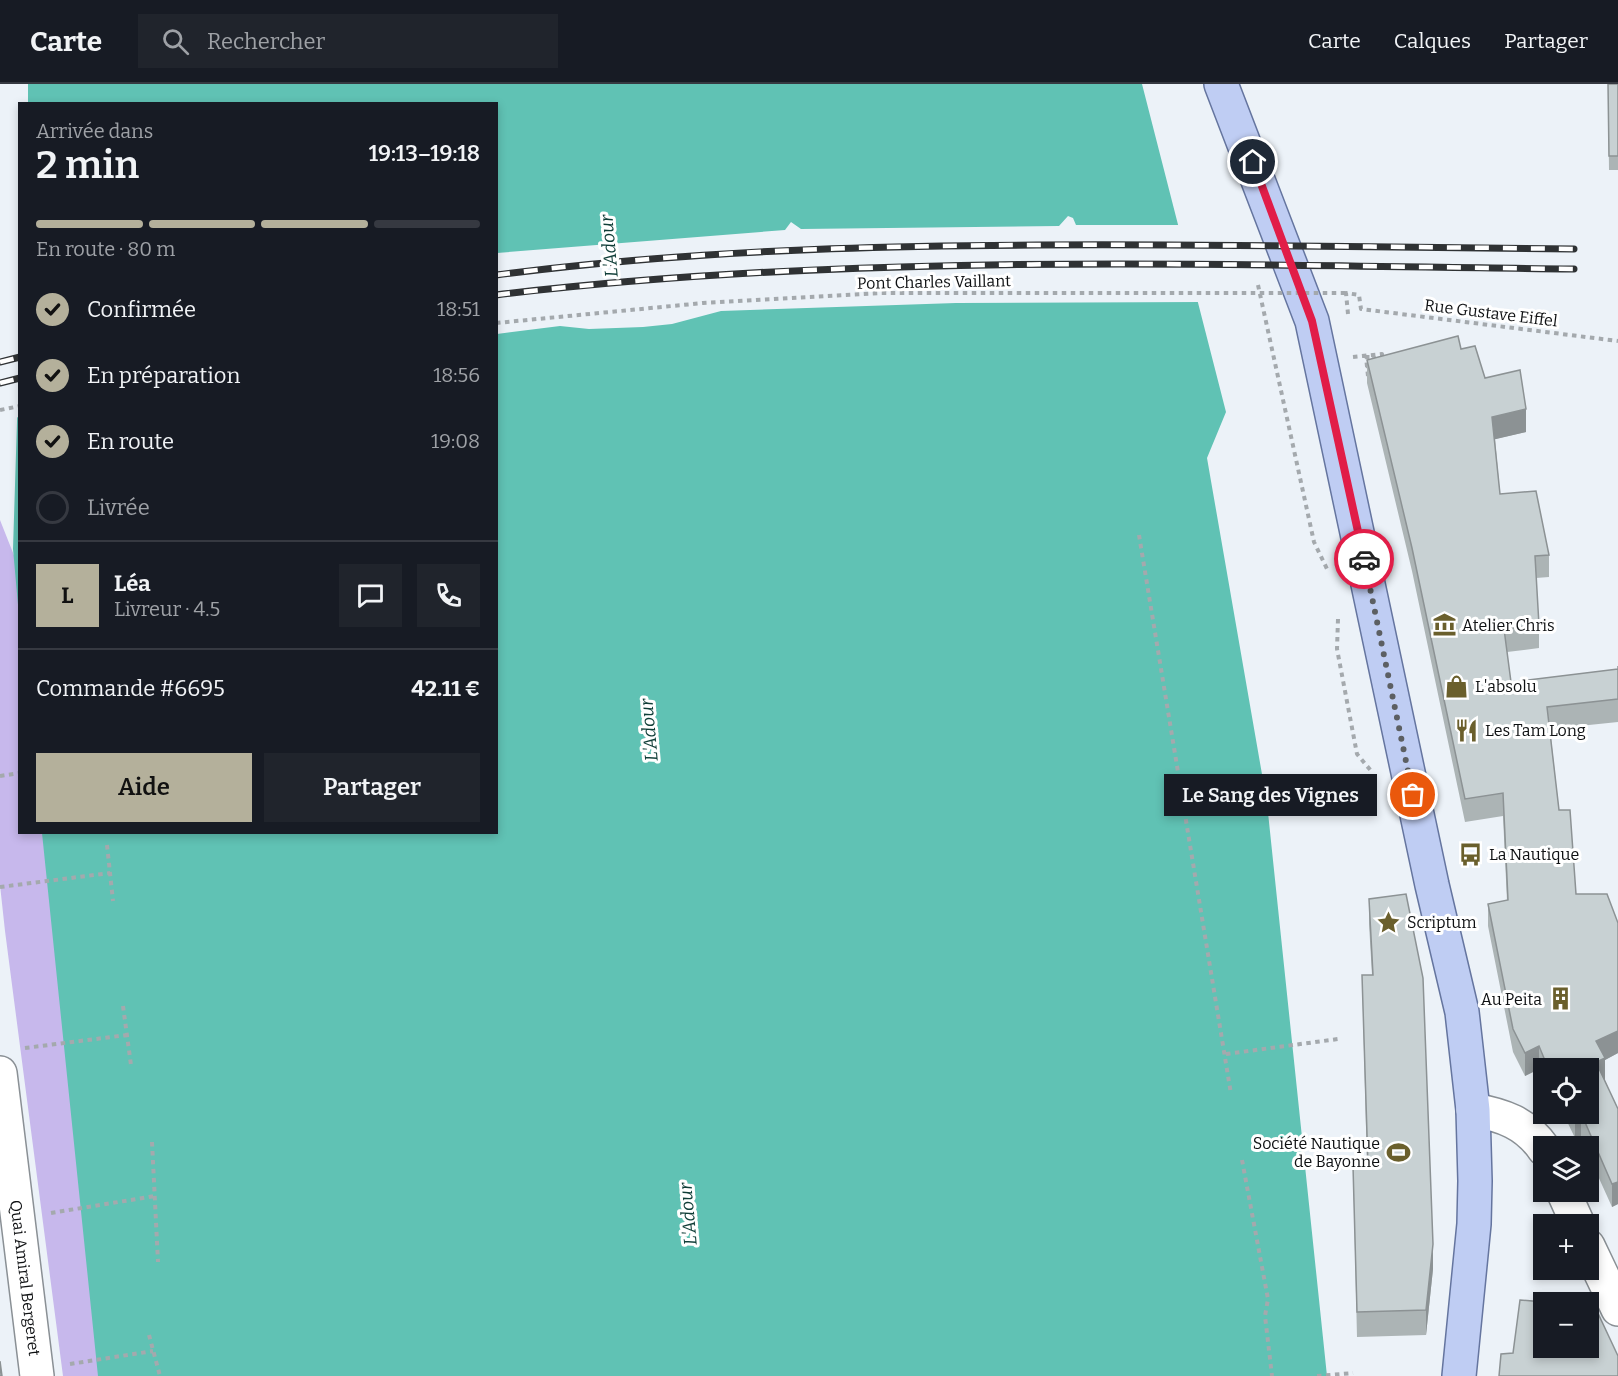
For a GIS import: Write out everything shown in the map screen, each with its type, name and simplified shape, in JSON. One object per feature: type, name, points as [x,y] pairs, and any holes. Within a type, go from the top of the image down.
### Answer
[{"type":"main road","points":[[1221,84],[1312,321],[1432,885],[1462,1012],[1473,1110],[1474,1224],[1459,1376]]},
{"type":"street","name":"Quai Amiral Bergeret","points":[[0,1072],[37,1373]]},
{"type":"street","points":[[1473,1110],[1500,1114],[1519,1123],[1535,1136]]},
{"type":"street","points":[[1599,1269],[1618,1310]]},
{"type":"path","name":"Pont Charles Vaillant","points":[[498,323],[703,303],[880,293],[1346,293],[1359,295],[1361,309]]},
{"type":"path","name":"Rue Gustave Eiffel","points":[[1361,309],[1618,341]]},
{"type":"path","points":[[1376,371],[1368,377],[1366,357],[1376,356],[1376,371],[1369,378],[1367,356],[1382,354],[1384,371]]},
{"type":"path","points":[[1280,387],[1314,542],[1332,581]]},
{"type":"path","points":[[0,410],[18,406]]},
{"type":"path","points":[[1140,535],[1231,1094]]},
{"type":"path","points":[[1338,610],[1337,649],[1357,754],[1378,779]]},
{"type":"path","points":[[0,776],[18,773]]},
{"type":"path","points":[[107,846],[113,901]]},
{"type":"path","points":[[0,887],[110,873]]},
{"type":"path","points":[[123,1006],[131,1065]]},
{"type":"path","points":[[23,1048],[127,1035]]},
{"type":"path","points":[[1226,1054],[1338,1039]]},
{"type":"path","points":[[152,1142],[158,1262]]},
{"type":"path","points":[[1242,1160],[1268,1299],[1264,1316],[1272,1376]]},
{"type":"path","points":[[18,1219],[155,1196]]},
{"type":"path","points":[[149,1335],[160,1376]]},
{"type":"path","points":[[37,1373],[153,1351]]},
{"type":"path","points":[[1317,1376],[1353,1373]]},
{"type":"shaded area","points":[[0,520],[18,565],[18,834],[53,834],[103,1376],[63,1376],[0,885]]},
{"type":"water","name":"L'Adour","points":[[28,84],[1142,84],[1226,412],[1207,458],[1267,803],[1327,1376],[98,1376],[42,834],[498,834],[498,102],[28,102]]},
{"type":"water","points":[[18,390],[18,605],[13,549]]},
{"type":"pier","points":[[1068,216],[1073,218],[1076,225],[1181,225],[1201,302],[956,303],[721,311],[672,324],[643,327],[589,329],[560,326],[498,334],[498,253],[785,230],[791,222],[801,229],[1059,226]]},
{"type":"pier","points":[[17,358],[18,417],[14,418]]},
{"type":"building","points":[[1608,84],[1618,84],[1618,156],[1609,156]]},
{"type":"building","points":[[1458,336],[1461,349],[1475,346],[1485,378],[1520,370],[1526,409],[1492,417],[1500,494],[1536,491],[1549,555],[1535,556],[1539,625],[1504,629],[1511,682],[1618,669],[1618,699],[1547,707],[1559,810],[1570,810],[1576,894],[1607,894],[1618,923],[1618,1031],[1596,1041],[1605,1058],[1599,1061],[1599,1058],[1544,1058],[1539,1046],[1525,1053],[1513,1029],[1488,904],[1508,900],[1503,793],[1465,799],[1412,548],[1367,360]]},
{"type":"building","name":"Société Nautique de Bayonne","points":[[1406,894],[1423,978],[1433,1244],[1426,1310],[1357,1312],[1353,1166],[1368,1166],[1362,975],[1373,975],[1369,899]]},
{"type":"building","points":[[1599,1068],[1618,1109],[1618,1182],[1612,1184],[1599,1154],[1599,1136],[1591,1136],[1586,1124],[1599,1124]]},
{"type":"building","points":[[1520,1300],[1533,1301],[1533,1358],[1599,1358],[1599,1316],[1618,1356],[1618,1376],[1499,1376],[1501,1354],[1513,1353]]},
{"type":"railway","points":[[498,275],[580,265],[748,252],[916,246],[1168,245],[1574,249]]},
{"type":"railway","points":[[498,295],[630,281],[765,272],[900,267],[1170,264],[1574,269]]},
{"type":"railway","points":[[0,362],[18,358]]},
{"type":"railway","points":[[0,383],[18,378]]},
{"type":"way so far","points":[[1364,559],[1413,795]]},
{"type":"place","name":"Atelier Chris","points":[[1444,625]]},
{"type":"place","name":"L'absolu","points":[[1457,686]]},
{"type":"place","name":"Les Tam Long","points":[[1467,730]]},
{"type":"place","name":"Le Sang des Vignes","points":[[1413,795]]},
{"type":"place","name":"La Nautique","points":[[1471,854]]},
{"type":"place","name":"Scriptum","points":[[1389,922]]},
{"type":"place","name":"Au Peita","points":[[1560,999]]},
{"type":"place","name":"Société Nautique de Bayonne","points":[[1398,1152]]},
{"type":"route","points":[[1253,162],[1312,321],[1364,559]]}]
